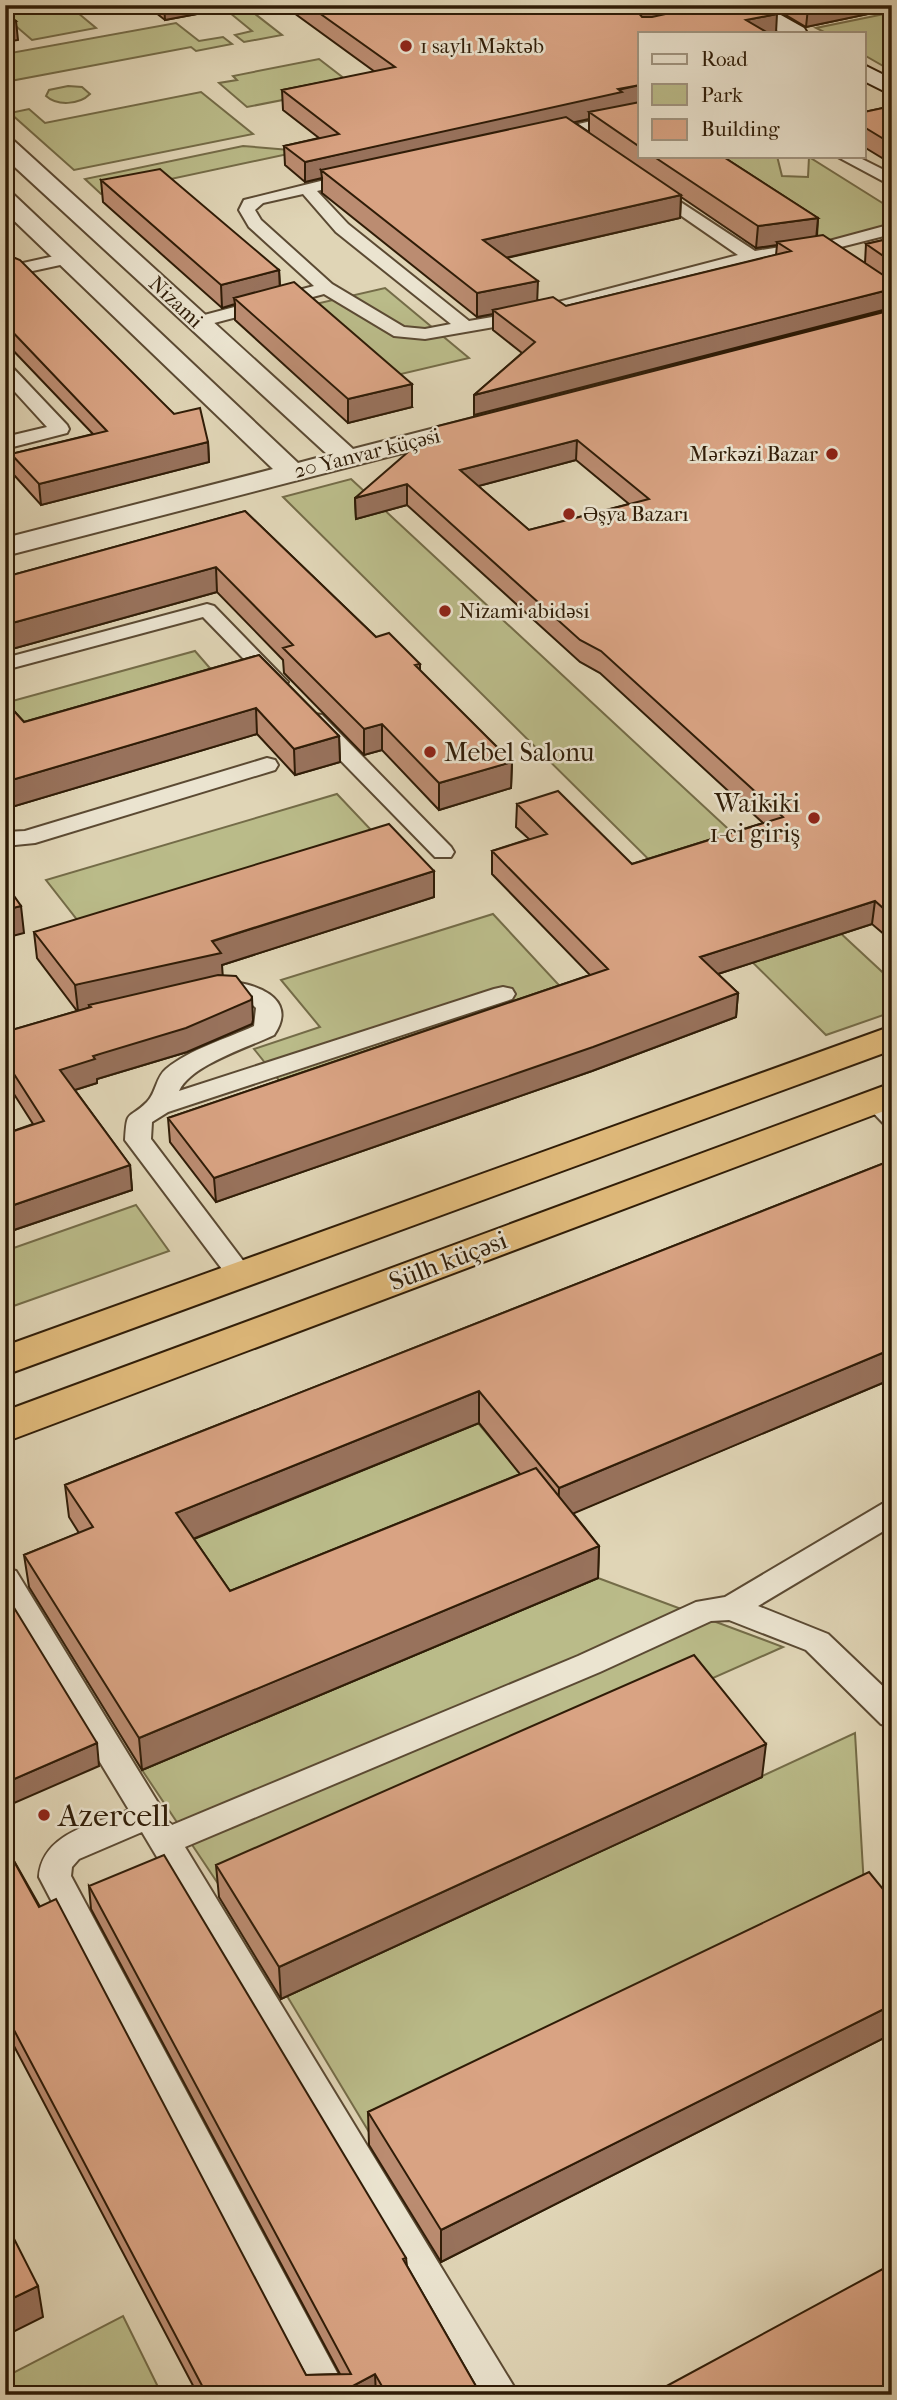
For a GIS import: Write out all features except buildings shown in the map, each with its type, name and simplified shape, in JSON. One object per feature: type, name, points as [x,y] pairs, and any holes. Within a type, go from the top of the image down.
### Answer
[{"type":"highway","points":[[5,1361],[892,1037]]},
{"type":"highway","name":"Sülh küçəsi","points":[[5,1427],[886,1104]]},
{"type":"street","points":[[745,8],[794,32]]},
{"type":"street","points":[[866,73],[892,88]]},
{"type":"street","name":"Nizami","points":[[5,145],[347,458]]},
{"type":"street","name":"Nizami","points":[[5,199],[292,472]]},
{"type":"street","name":"20 Yanvar küçəsi","points":[[5,548],[493,421]]},
{"type":"lane","points":[[529,139],[638,115]]},
{"type":"lane","points":[[568,130],[591,146]]},
{"type":"lane","points":[[848,158],[892,181]]},
{"type":"lane","points":[[371,173],[258,199],[250,203],[247,210],[255,223],[326,288],[400,332],[425,334],[517,318],[752,257],[825,246],[892,229]]},
{"type":"lane","points":[[637,178],[752,257]]},
{"type":"lane","points":[[306,188],[342,228],[467,328]]},
{"type":"lane","points":[[825,246],[847,262]]},
{"type":"lane","points":[[5,272],[68,258]]},
{"type":"lane","points":[[199,322],[326,288]]},
{"type":"lane","points":[[5,370],[60,429],[5,443]]},
{"type":"lane","points":[[5,664],[207,610],[443,852]]},
{"type":"lane","points":[[5,839],[27,838],[267,765]]},
{"type":"lane","points":[[159,1106],[173,1076],[191,1064],[265,1030],[269,1022],[268,1009],[254,992],[236,987],[192,995]]},
{"type":"lane","points":[[241,1275],[138,1140],[139,1118],[159,1106],[503,994]]},
{"type":"lane","points":[[330,2395],[55,1877],[56,1862],[67,1850],[157,1829],[589,1664],[707,1610],[731,1608],[892,1512]]},
{"type":"lane","points":[[5,1579],[500,2395]]},
{"type":"lane","points":[[731,1608],[817,1642],[892,1715]]},
{"type":"green space","points":[[23,5],[86,5],[78,13],[96,28],[32,40],[10,21],[5,22],[5,8]]},
{"type":"green space","points":[[250,10],[282,35],[244,42],[235,35],[252,31],[230,13]]},
{"type":"green space","points":[[892,14],[892,71],[866,56],[866,32],[824,32],[816,28]]},
{"type":"green space","points":[[176,23],[199,41],[223,37],[232,44],[196,51],[191,47],[5,82],[5,54]]},
{"type":"green space","points":[[319,59],[354,86],[247,107],[219,83],[237,80],[233,76]]},
{"type":"green space","points":[[68,86],[82,87],[90,94],[68,103],[46,96],[49,90]]},
{"type":"green space","points":[[201,92],[253,134],[74,170],[10,113],[29,109],[45,123]]},
{"type":"green space","points":[[243,146],[302,151],[101,194],[85,179]]},
{"type":"green space","points":[[692,158],[778,158],[782,176],[808,177],[811,158],[892,209],[892,232],[829,249],[745,241],[798,229]]},
{"type":"green space","points":[[385,288],[469,358],[380,379],[298,308]]},
{"type":"green space","points":[[351,479],[892,981],[892,1012],[826,1035],[283,497]]},
{"type":"green space","points":[[195,651],[229,690],[5,755],[5,703]]},
{"type":"green space","points":[[337,794],[390,850],[93,940],[46,880]]},
{"type":"green space","points":[[493,914],[570,997],[286,1089],[254,1049],[320,1027],[281,980]]},
{"type":"green space","points":[[136,1205],[169,1251],[5,1309],[5,1251]]},
{"type":"green space","points":[[478,1423],[534,1490],[88,1681],[178,1545]]},
{"type":"green space","points":[[598,1578],[783,1647],[225,1894],[142,1770]]},
{"type":"green space","points":[[855,1733],[865,1904],[375,2142],[287,1996]]},
{"type":"green space","points":[[123,2316],[162,2395],[5,2395],[5,2377]]},
{"type":"place","name":"1 saylı Məktəb","points":[[406,46]]},
{"type":"place","name":"Mərkəzi Bazar","points":[[832,454]]},
{"type":"place","name":"Əşya Bazarı","points":[[569,514]]},
{"type":"place","name":"Nizami abidәsi","points":[[445,611]]},
{"type":"place","name":"Mebel Salonu","points":[[430,752]]},
{"type":"place","name":"Waikiki 1-ci giriş","points":[[814,818]]},
{"type":"place","name":"Azercell","points":[[44,1815]]}]
